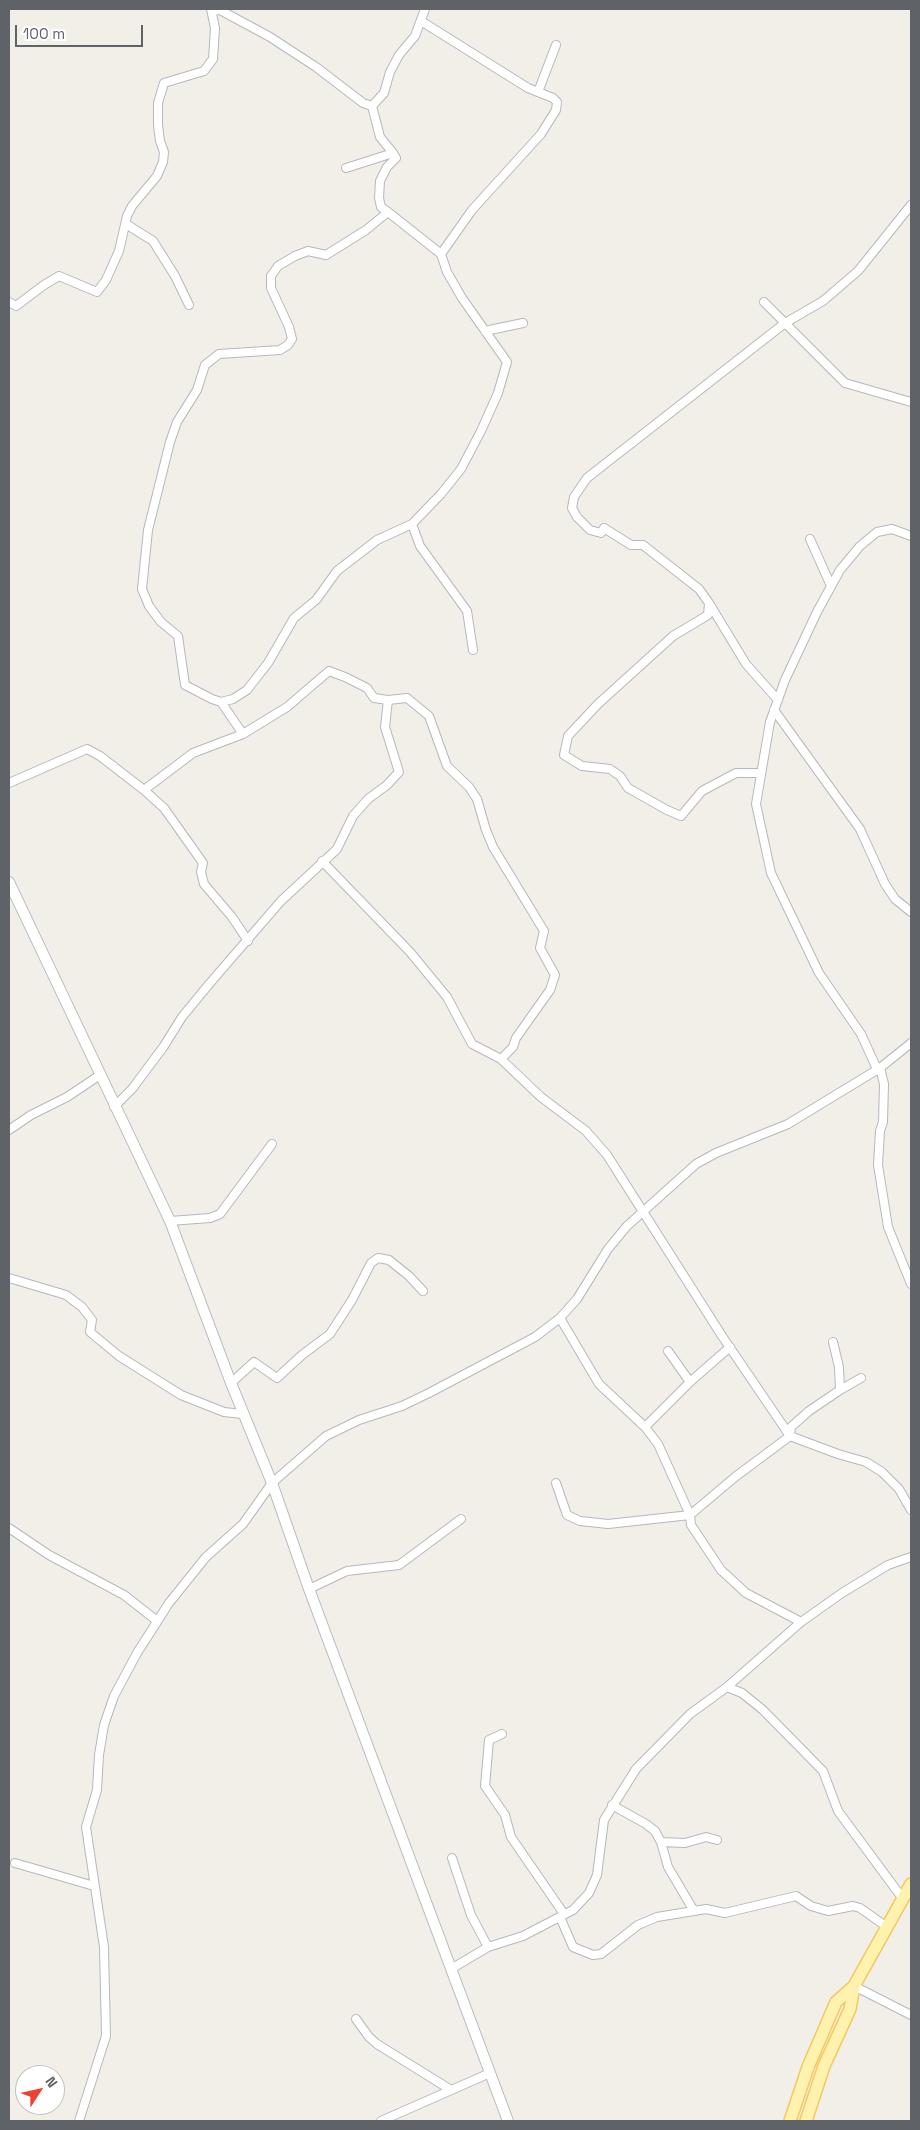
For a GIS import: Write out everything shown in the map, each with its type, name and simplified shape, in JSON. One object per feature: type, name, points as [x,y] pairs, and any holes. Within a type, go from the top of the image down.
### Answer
[{"type":"main road","points":[[9,882],[73,1013],[114,1107],[170,1221],[231,1383],[272,1484],[309,1589],[508,2121]]},
{"type":"main road","points":[[790,2121],[808,2067],[836,2002],[854,1986],[911,1884]]},
{"type":"main road","points":[[806,2121],[824,2066],[850,2009],[854,1986]]},
{"type":"street","points":[[372,106],[384,93],[390,72],[399,55],[415,36],[426,9]]},
{"type":"street","points":[[9,302],[16,306],[59,276],[97,292],[106,280],[116,258],[127,216],[132,206],[156,176],[163,162],[164,152],[160,141],[158,125],[158,103],[164,83],[204,71],[213,59],[215,28],[211,10],[220,10],[270,37],[363,103],[372,106]]},
{"type":"street","points":[[421,21],[520,83],[553,98],[557,102],[556,110],[532,146],[472,210],[441,254]]},
{"type":"street","points":[[538,92],[556,45]]},
{"type":"street","points":[[372,106],[380,137],[396,158],[387,167],[379,188],[381,206],[441,254],[462,298],[507,362],[498,393],[460,469],[429,508],[412,524],[377,540],[337,571],[316,600],[294,618],[268,663],[247,690],[233,699],[221,702],[212,699],[185,685],[178,636],[161,622],[149,606],[142,590],[148,530],[170,442],[177,422],[196,390],[205,365],[219,354],[280,350],[288,345],[292,339],[289,326],[271,288],[271,276],[278,266],[308,251],[326,254],[366,230],[388,212]]},
{"type":"street","points":[[346,168],[392,153]]},
{"type":"street","points":[[778,700],[746,664],[699,589],[643,545],[630,545],[604,528],[600,532],[590,530],[577,517],[572,508],[574,497],[587,478],[785,323],[823,301],[858,271],[911,205]]},
{"type":"street","points":[[126,224],[153,241],[175,276],[189,305]]},
{"type":"street","points":[[764,302],[845,384],[911,402]]},
{"type":"street","points":[[485,331],[523,324]]},
{"type":"street","points":[[412,524],[420,546],[467,611],[473,650]]},
{"type":"street","points":[[911,536],[892,529],[877,532],[860,546],[840,570],[816,612],[774,710],[770,722],[756,804],[771,873],[819,974],[861,1034],[879,1068],[884,1084],[883,1122],[880,1131],[878,1165],[888,1227],[911,1284]]},
{"type":"street","points":[[810,539],[831,586]]},
{"type":"street","points":[[709,603],[708,615],[673,636],[598,704],[568,736],[564,755],[582,766],[610,769],[620,776],[628,788],[681,816],[702,791],[736,773],[761,773]]},
{"type":"street","points":[[144,790],[193,753],[243,734],[287,708],[329,671],[367,688],[374,698],[388,700],[407,698],[429,716],[447,766],[469,787],[477,799],[493,847],[544,931],[540,948],[555,975],[550,990],[516,1038],[513,1047],[501,1059]]},
{"type":"street","points":[[114,1107],[132,1089],[164,1046],[182,1017],[281,901],[337,849],[353,816],[368,799],[387,785],[399,772],[385,727],[388,700]]},
{"type":"street","points":[[221,702],[243,734]]},
{"type":"street","points":[[774,710],[860,829],[885,884],[895,899],[911,912]]},
{"type":"street","points":[[9,783],[87,749],[115,766],[164,808],[203,863],[201,872],[204,884],[232,917],[248,940]]},
{"type":"street","points":[[322,861],[369,909],[447,997],[472,1044],[501,1059],[541,1097],[586,1131],[607,1155],[730,1348],[790,1436],[866,1462],[882,1472],[899,1489],[911,1510]]},
{"type":"street","points":[[79,2121],[106,2036],[104,1947],[86,1828],[97,1790],[104,1725],[114,1696],[156,1620],[206,1557],[243,1524],[272,1484],[326,1436],[359,1420],[402,1406],[535,1337],[560,1318],[577,1299],[608,1249],[627,1226],[696,1164],[716,1153],[788,1124],[879,1068],[911,1043]]},
{"type":"street","points":[[9,1130],[31,1115],[67,1097],[100,1075]]},
{"type":"street","points":[[170,1221],[210,1218],[220,1214],[272,1144]]},
{"type":"street","points":[[231,1383],[254,1362],[277,1378],[302,1355],[330,1334],[352,1300],[371,1263],[378,1258],[388,1260],[409,1276],[423,1291]]},
{"type":"street","points":[[9,1278],[66,1295],[82,1307],[92,1320],[90,1332],[119,1356],[181,1395],[224,1412],[244,1414]]},
{"type":"street","points":[[560,1318],[599,1384],[645,1427],[658,1444],[690,1516],[691,1525],[721,1570],[746,1593],[773,1609],[801,1622]]},
{"type":"street","points":[[833,1342],[839,1367],[840,1390]]},
{"type":"street","points":[[645,1427],[690,1382],[730,1348]]},
{"type":"street","points":[[668,1351],[690,1382]]},
{"type":"street","points":[[556,1483],[567,1515],[580,1521],[608,1524],[690,1516],[734,1477],[790,1436],[791,1427],[809,1411],[861,1378]]},
{"type":"street","points":[[309,1589],[347,1571],[399,1565],[461,1519]]},
{"type":"street","points":[[9,1528],[49,1555],[124,1595],[156,1620]]},
{"type":"street","points":[[451,1969],[488,1947],[523,1936],[572,1910],[588,1894],[597,1875],[604,1820],[636,1769],[690,1714],[727,1687],[801,1622],[842,1592],[880,1570],[911,1557]]},
{"type":"street","points":[[727,1687],[742,1693],[763,1710],[823,1772],[838,1811],[903,1899]]},
{"type":"street","points":[[502,1734],[489,1740],[485,1786],[505,1815],[511,1837],[562,1916],[573,1947],[594,1955],[602,1954],[638,1926],[657,1917],[706,1909],[724,1913],[796,1896],[811,1906],[828,1911],[854,1906],[860,1908],[887,1927]]},
{"type":"street","points":[[612,1805],[646,1824],[655,1832],[661,1842],[668,1867],[694,1911]]},
{"type":"street","points":[[661,1842],[684,1843],[706,1837],[717,1840]]},
{"type":"street","points":[[452,1858],[471,1915],[488,1947]]},
{"type":"street","points":[[15,1863],[94,1886]]},
{"type":"street","points":[[854,1986],[911,2015]]},
{"type":"street","points":[[356,2019],[369,2037],[377,2044],[451,2090]]},
{"type":"street","points":[[381,2121],[490,2073]]}]
